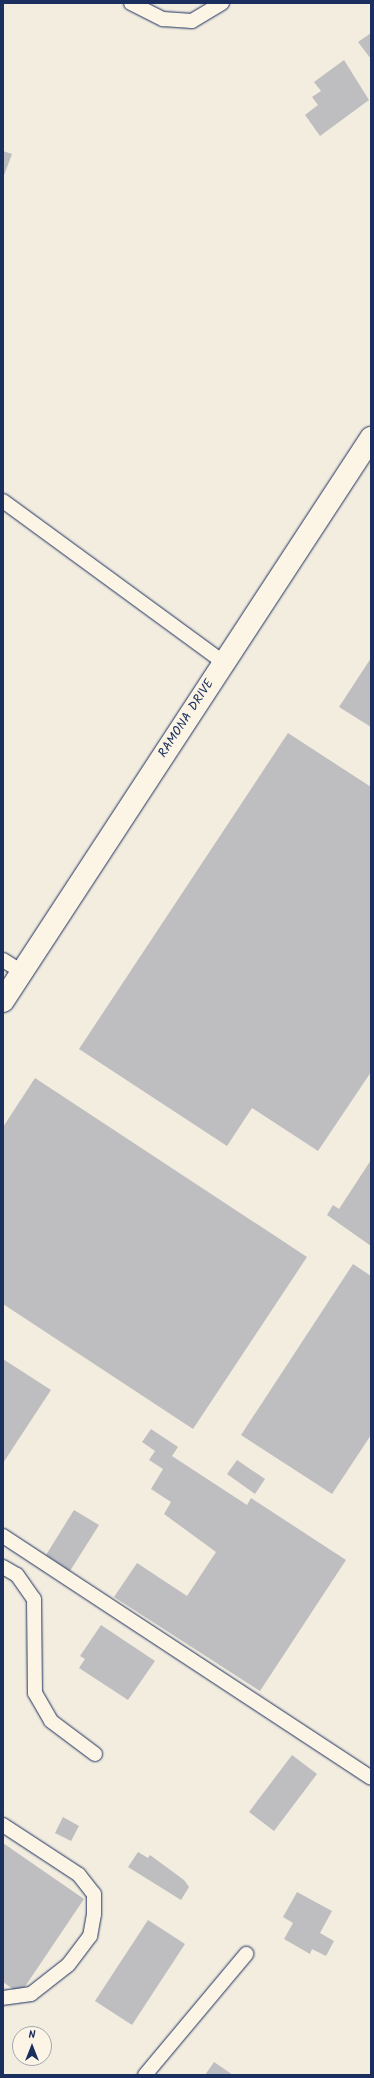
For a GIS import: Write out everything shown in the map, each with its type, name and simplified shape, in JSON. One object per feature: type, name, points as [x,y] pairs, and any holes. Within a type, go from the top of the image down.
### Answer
[{"type":"street","name":"RAMONA DRIVE","points":[[3,1001],[371,438]]},
{"type":"lane","points":[[131,3],[163,19],[192,21],[222,3]]},
{"type":"lane","points":[[3,501],[224,663]]},
{"type":"lane","points":[[3,960],[22,972]]},
{"type":"lane","points":[[3,1536],[371,1778]]},
{"type":"lane","points":[[3,1567],[17,1575],[34,1599],[34,1693],[51,1721],[95,1754]]},
{"type":"lane","points":[[3,1825],[79,1875],[94,1894],[94,1914],[90,1936],[68,1965],[31,1994],[3,1998]]},
{"type":"lane","points":[[145,2075],[246,1954]]},
{"type":"building","points":[[371,33],[371,59],[358,42]]},
{"type":"building","points":[[344,60],[369,100],[320,136],[305,115],[318,105],[312,97],[321,91],[314,82]]},
{"type":"building","points":[[3,151],[12,154],[3,178]]},
{"type":"building","points":[[371,658],[371,727],[339,707]]},
{"type":"building","points":[[288,733],[371,787],[371,1072],[318,1151],[252,1108],[227,1146],[79,1049]]},
{"type":"building","points":[[35,1078],[307,1257],[193,1429],[3,1304],[3,1127]]},
{"type":"building","points":[[371,1160],[371,1246],[327,1215],[333,1205],[339,1209]]},
{"type":"building","points":[[353,1264],[371,1276],[371,1435],[332,1494],[241,1435]]},
{"type":"building","points":[[3,1359],[51,1390],[3,1463]]},
{"type":"building","points":[[151,1429],[178,1447],[172,1456],[247,1505],[251,1498],[346,1560],[260,1691],[114,1597],[137,1563],[187,1596],[216,1552],[164,1514],[171,1502],[151,1489],[163,1469],[149,1460],[155,1451],[142,1442]]},
{"type":"building","points":[[237,1460],[265,1479],[255,1494],[227,1474]]},
{"type":"building","points":[[74,1510],[99,1525],[70,1571],[46,1555]]},
{"type":"building","points":[[101,1625],[155,1661],[128,1700],[79,1668],[85,1659],[80,1656]]},
{"type":"building","points":[[292,1755],[317,1774],[274,1831],[249,1812]]},
{"type":"building","points":[[63,1817],[79,1826],[71,1841],[55,1833]]},
{"type":"building","points":[[3,1843],[84,1899],[20,1994],[3,1982]]},
{"type":"building","points":[[138,1852],[148,1858],[150,1855],[184,1880],[189,1887],[181,1900],[128,1867]]},
{"type":"building","points":[[297,1892],[332,1911],[320,1933],[334,1941],[326,1956],[312,1949],[310,1954],[284,1939],[293,1923],[283,1917]]},
{"type":"building","points":[[148,1920],[185,1944],[132,2025],[95,2001]]},
{"type":"building","points":[[214,2062],[233,2075],[205,2075]]}]
